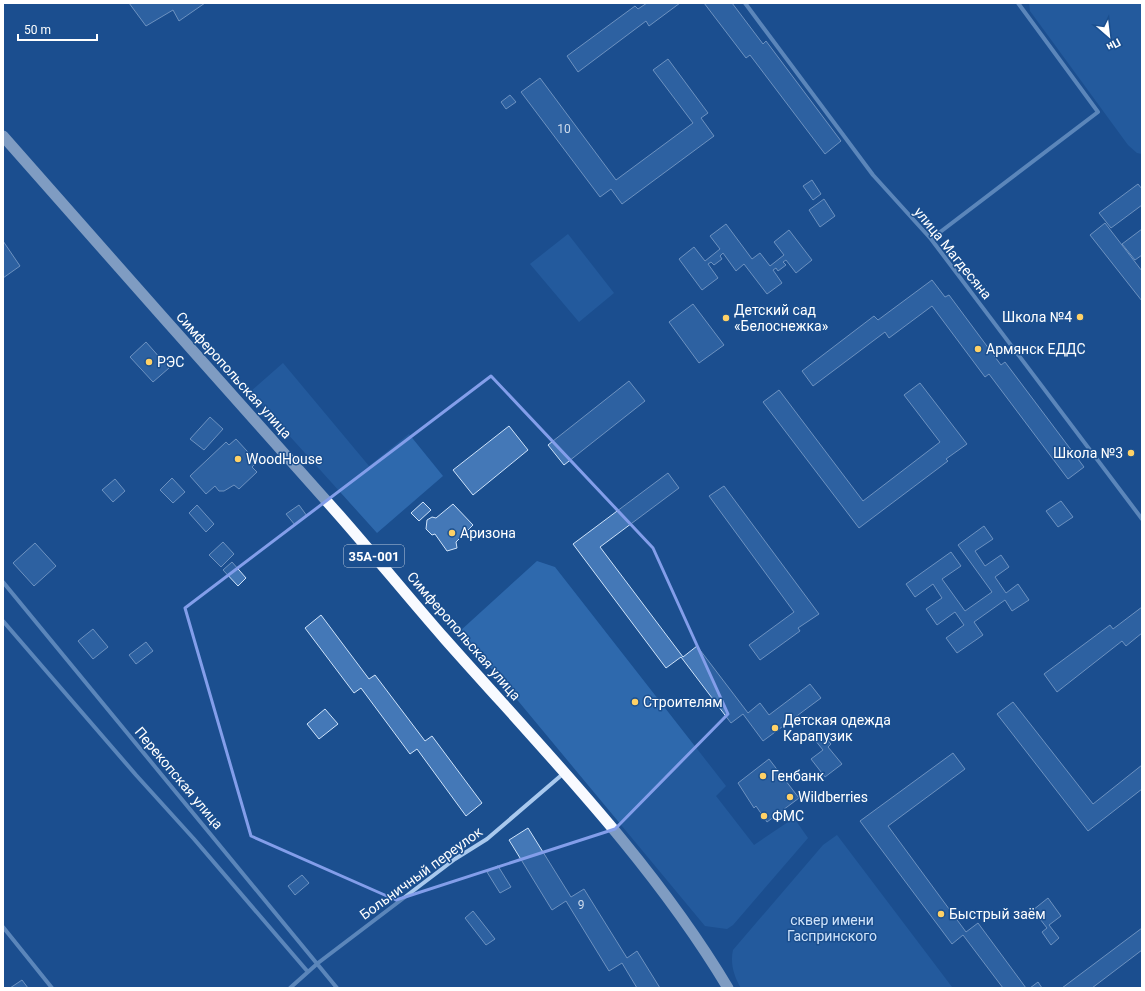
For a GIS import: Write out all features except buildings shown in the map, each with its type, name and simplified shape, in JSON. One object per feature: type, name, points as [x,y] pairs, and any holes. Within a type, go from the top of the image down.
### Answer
[{"type":"highway","name":"Симферопольская улица","points":[[3,136],[617,833],[694,934],[728,988]]},
{"type":"street","name":"улица Магдесяна","points":[[745,3],[873,176],[931,239],[1142,519]]},
{"type":"street","points":[[931,239],[1098,112],[1018,3]]},
{"type":"street","name":"Перекопская улица","points":[[3,582],[318,963],[337,988]]},
{"type":"street","name":"Перекопская улица","points":[[3,621],[136,776],[194,839],[308,972]]},
{"type":"street","name":"Больничный переулок","points":[[290,988],[318,963],[455,859],[487,839],[564,773]]},
{"type":"street","points":[[3,927],[52,988]]},
{"type":"highlighted area","points":[[491,376],[653,548],[728,714],[615,829],[396,900],[251,836],[185,608]]},
{"type":"green space","points":[[1029,3],[1142,3],[1142,154],[1137,153],[1128,145],[1030,11]]},
{"type":"green space","points":[[568,234],[614,293],[579,322],[530,264]]},
{"type":"green space","points":[[283,363],[369,466],[409,434],[443,476],[377,533],[250,392]]},
{"type":"green space","points":[[537,561],[555,567],[726,786],[716,796],[754,845],[794,818],[808,838],[733,925],[727,929],[705,926],[460,631]]},
{"type":"green space","name":"сквер имени Гаспринского","points":[[837,835],[954,988],[741,988],[733,970],[733,950],[823,845]]},
{"type":"place","name":"Школа №4","points":[[1080,317]]},
{"type":"place","name":"Детский сад «Белоснежка»","points":[[726,318]]},
{"type":"place","name":"Армянск ЕДДС","points":[[978,349]]},
{"type":"place","name":"РЭС","points":[[149,362]]},
{"type":"place","name":"Школа №3","points":[[1131,453]]},
{"type":"place","name":"WoodHouse","points":[[238,459]]},
{"type":"place","name":"Аризона","points":[[452,533]]},
{"type":"place","name":"Строителям","points":[[635,702]]},
{"type":"place","name":"Детская одежда Карапузик","points":[[775,728]]},
{"type":"place","name":"Генбанк","points":[[763,776]]},
{"type":"place","name":"Wildberries","points":[[790,797]]},
{"type":"place","name":"ФМС","points":[[764,816]]},
{"type":"place","name":"Быстрый заём","points":[[941,914]]}]
